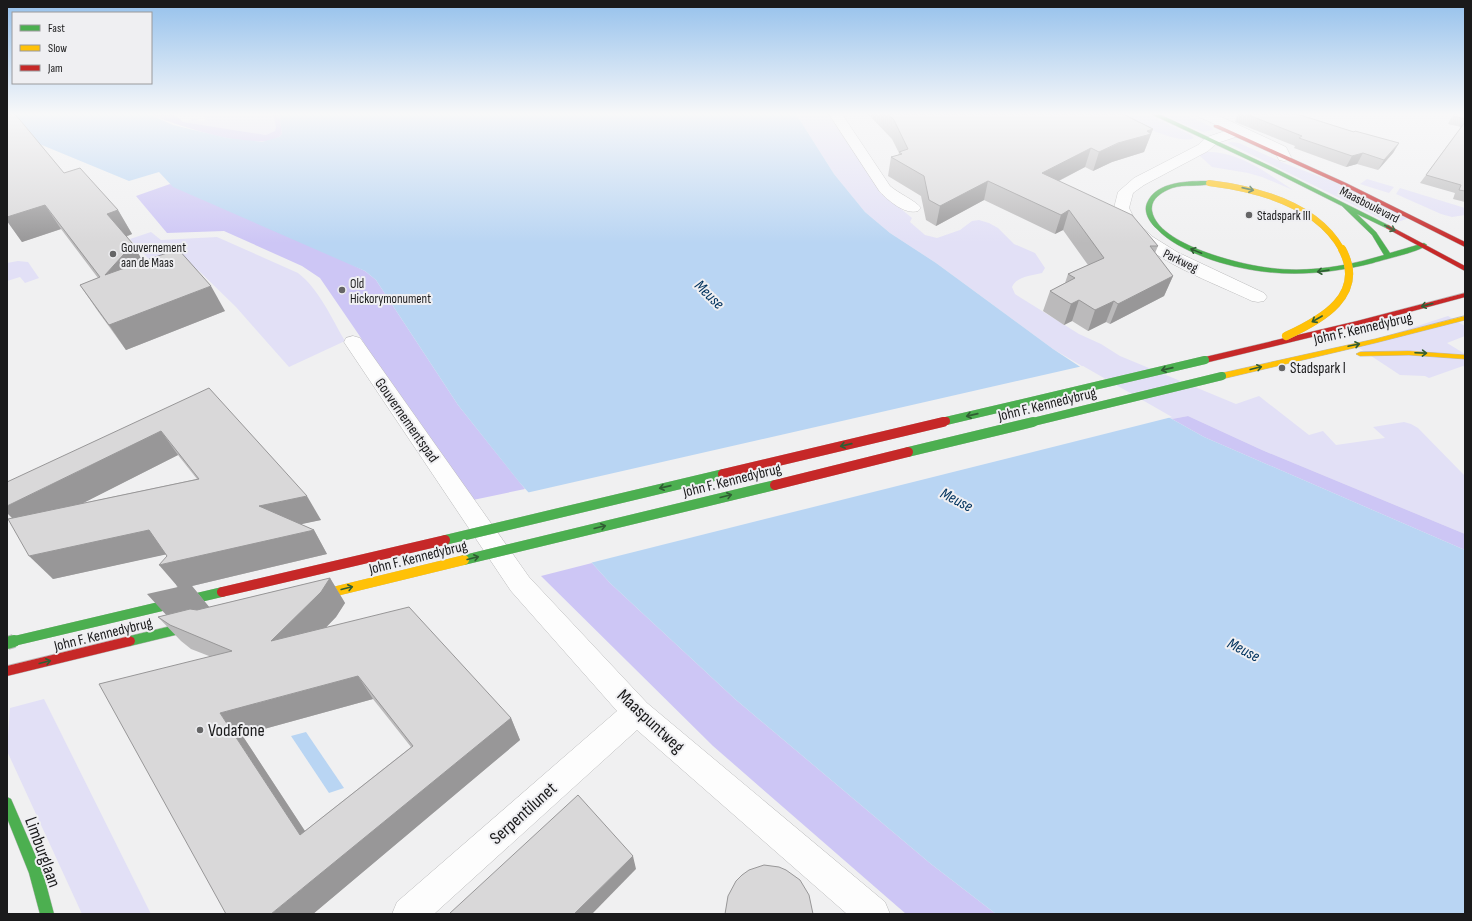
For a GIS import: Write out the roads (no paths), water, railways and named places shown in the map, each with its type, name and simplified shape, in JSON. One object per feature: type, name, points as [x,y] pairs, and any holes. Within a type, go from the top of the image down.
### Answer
[{"type":"main road","name":"Maasboulevard","points":[[1247,157],[1343,204],[1465,268]]},
{"type":"main road","name":"Maasboulevard","points":[[1284,157],[1372,198],[1465,245]]},
{"type":"main road","points":[[1269,344],[1316,320],[1338,303],[1346,292],[1351,274],[1350,264],[1344,251],[1327,230],[1298,208],[1261,192],[1242,187],[1210,183],[1182,185],[1159,192],[1150,200],[1148,208],[1149,216],[1163,232],[1183,245],[1211,256],[1257,268],[1284,272],[1320,272],[1344,268],[1388,256],[1424,246],[1465,234]]},
{"type":"main road","points":[[1343,204],[1352,215],[1378,234],[1384,243],[1388,256]]},
{"type":"main road","points":[[1424,246],[1458,252]]},
{"type":"main road","name":"John F. Kennedybrug","points":[[7,644],[1269,344],[1465,295]]},
{"type":"main road","name":"John F. Kennedybrug","points":[[297,601],[1465,318]]},
{"type":"main road","points":[[1289,360],[1382,353],[1465,357]]},
{"type":"main road","name":"John F. Kennedybrug","points":[[7,672],[206,623]]},
{"type":"main road","name":"Limburglaan","points":[[7,803],[36,873],[47,914]]},
{"type":"street","points":[[864,157],[885,189],[894,197],[913,208]]},
{"type":"street","name":"Parkweg","points":[[1186,157],[1129,188],[1123,199],[1123,210],[1131,226],[1150,244],[1171,256],[1258,297]]},
{"type":"street","name":"Gouvernementspad","points":[[353,342],[417,436],[462,497]]},
{"type":"street","name":"Maaspuntweg","points":[[462,497],[520,584],[637,712],[873,914]]},
{"type":"street","name":"Serpentilunet","points":[[409,914],[637,712]]},
{"type":"water","name":"Meuse","points":[[71,157],[823,157],[834,174],[865,212],[890,233],[936,263],[1053,349],[1088,372],[1204,437],[1465,550],[1465,914],[996,914],[931,864],[735,699],[610,583],[520,483],[458,405],[376,280],[365,271],[173,187],[159,172],[129,181]]},
{"type":"water","points":[[306,732],[344,788],[329,793],[291,736]]},
{"type":"place","name":"Stadspark III","points":[[1249,215]]},
{"type":"place","name":"Gouvernement aan de Maas","points":[[113,254]]},
{"type":"place","name":"Old Hickorymonument","points":[[342,290]]},
{"type":"place","name":"Stadspark I","points":[[1282,368]]},
{"type":"place","name":"Vodafone","points":[[200,730]]}]
